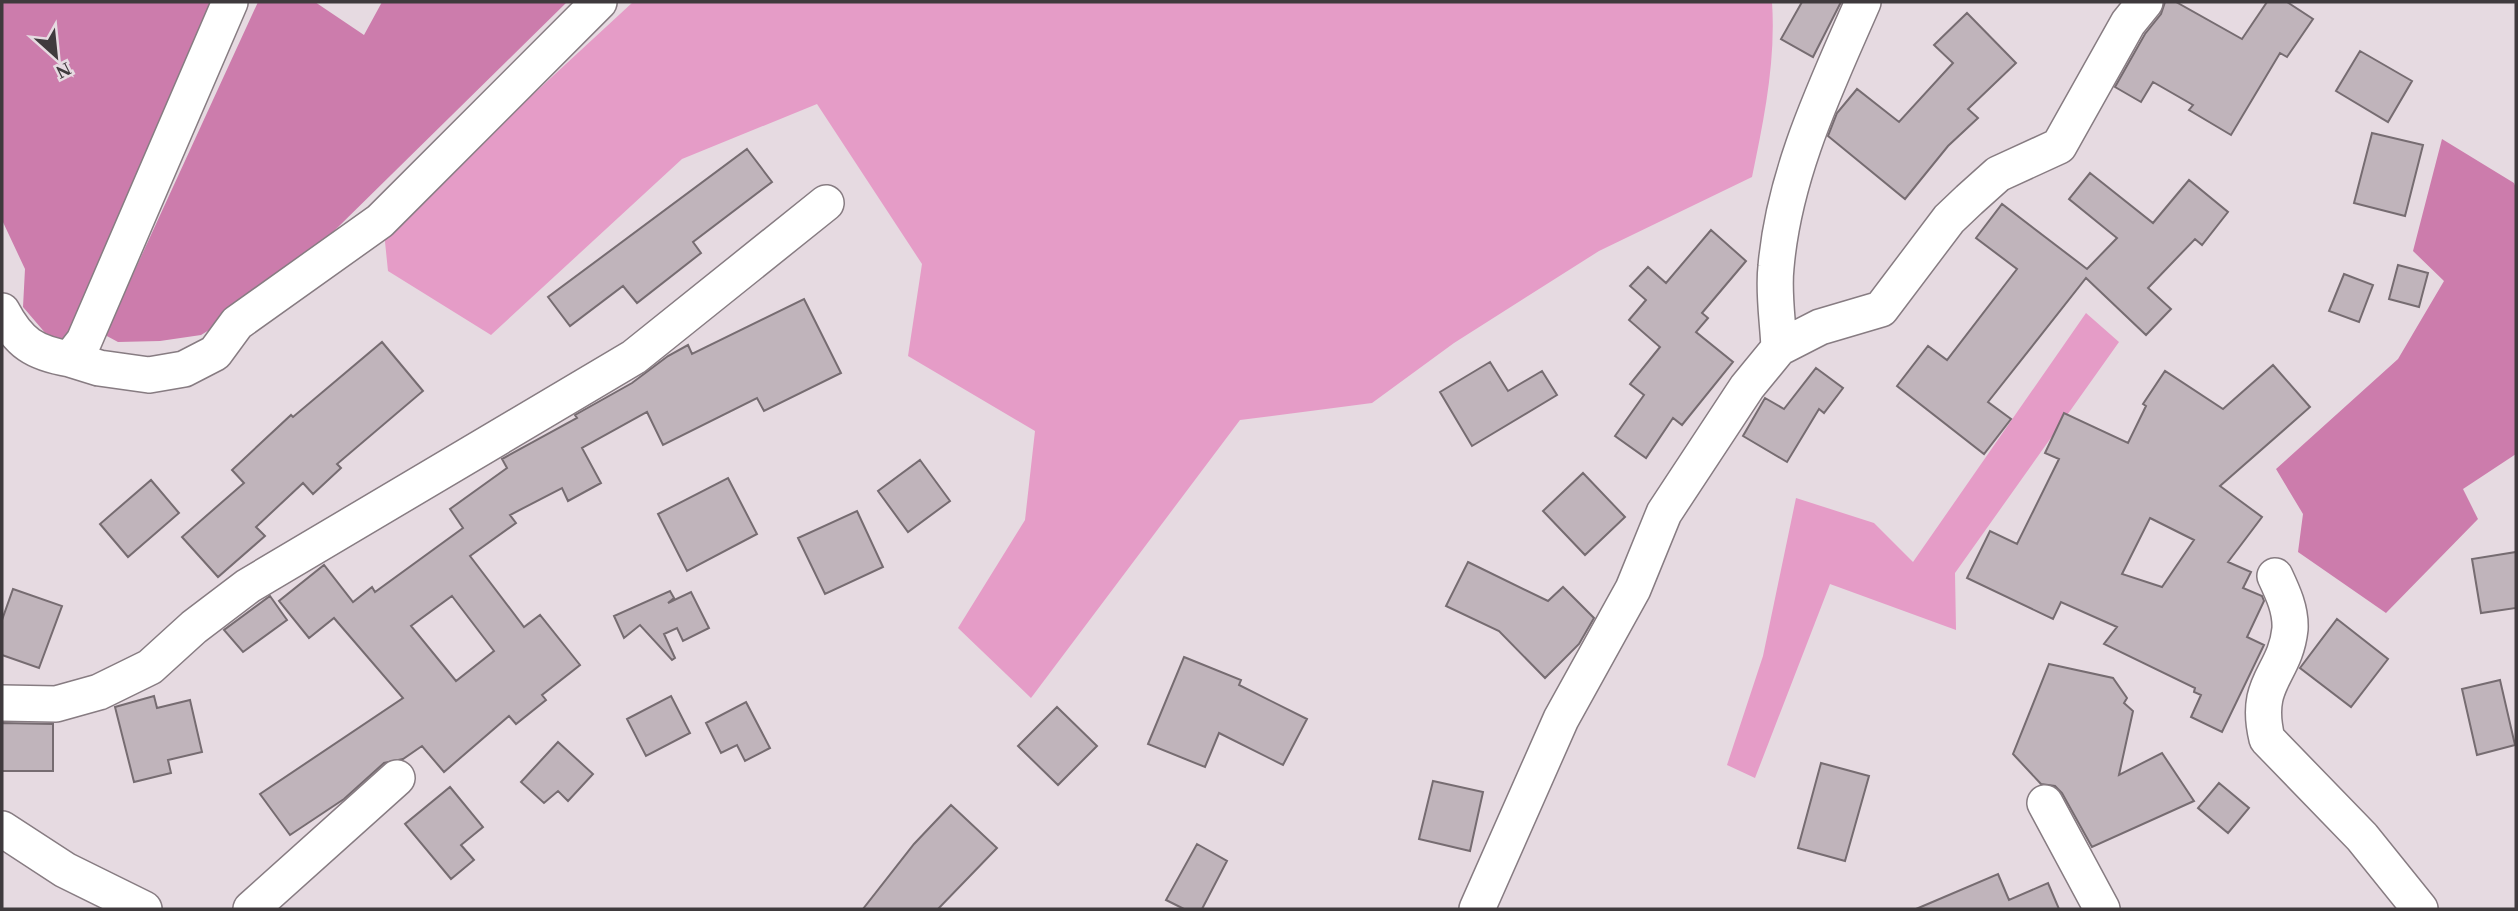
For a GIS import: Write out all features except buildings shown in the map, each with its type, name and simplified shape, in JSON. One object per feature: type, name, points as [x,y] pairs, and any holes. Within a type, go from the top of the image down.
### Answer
[{"type":"street","points":[[70,359],[84,341],[230,2]]},
{"type":"street","points":[[2,311],[12,331],[40,354],[99,368],[149,375],[184,369],[215,353],[237,323],[380,220],[599,2]]},
{"type":"street","points":[[1779,348],[1776,268],[1788,196],[1811,121],[1863,2]]},
{"type":"street","points":[[1477,909],[1561,719],[1633,589],[1664,513],[1747,387],[1779,348],[1820,327],[1881,309],[1950,219],[1969,200],[1998,174],[2059,146],[2128,23],[2145,2]]},
{"type":"street","points":[[2,703],[56,704],[99,692],[150,667],[194,627],[248,586],[634,357],[825,202]]},
{"type":"street","points":[[2275,576],[2287,603],[2290,627],[2285,650],[2264,691],[2262,720],[2267,739],[2362,837],[2420,909]]},
{"type":"street","points":[[251,909],[397,778]]},
{"type":"street","points":[[2045,803],[2102,909]]},
{"type":"street","points":[[2,830],[65,870],[144,909]]},
{"type":"shaded area","points":[[2,2],[220,2],[78,346],[53,342],[23,307],[25,269],[2,220]]},
{"type":"shaded area","points":[[258,2],[315,2],[364,35],[382,2],[567,2],[273,291],[201,335],[160,341],[118,342],[105,335]]},
{"type":"shaded area","points":[[633,2],[1772,2],[1773,24],[1765,112],[1752,177],[1599,251],[1454,343],[1372,403],[1240,420],[1031,698],[958,628],[1025,520],[1035,431],[908,356],[922,264],[817,104],[682,159],[491,335],[388,271],[384,232]]},
{"type":"shaded area","points":[[2442,139],[2514,183],[2516,188],[2516,454],[2463,489],[2478,519],[2386,613],[2298,552],[2303,514],[2276,469],[2398,359],[2444,281],[2413,251]]},
{"type":"shaded area","points":[[2086,313],[2119,342],[1955,573],[1956,630],[1830,584],[1755,778],[1727,765],[1763,656],[1796,498],[1874,523],[1913,562]]}]
